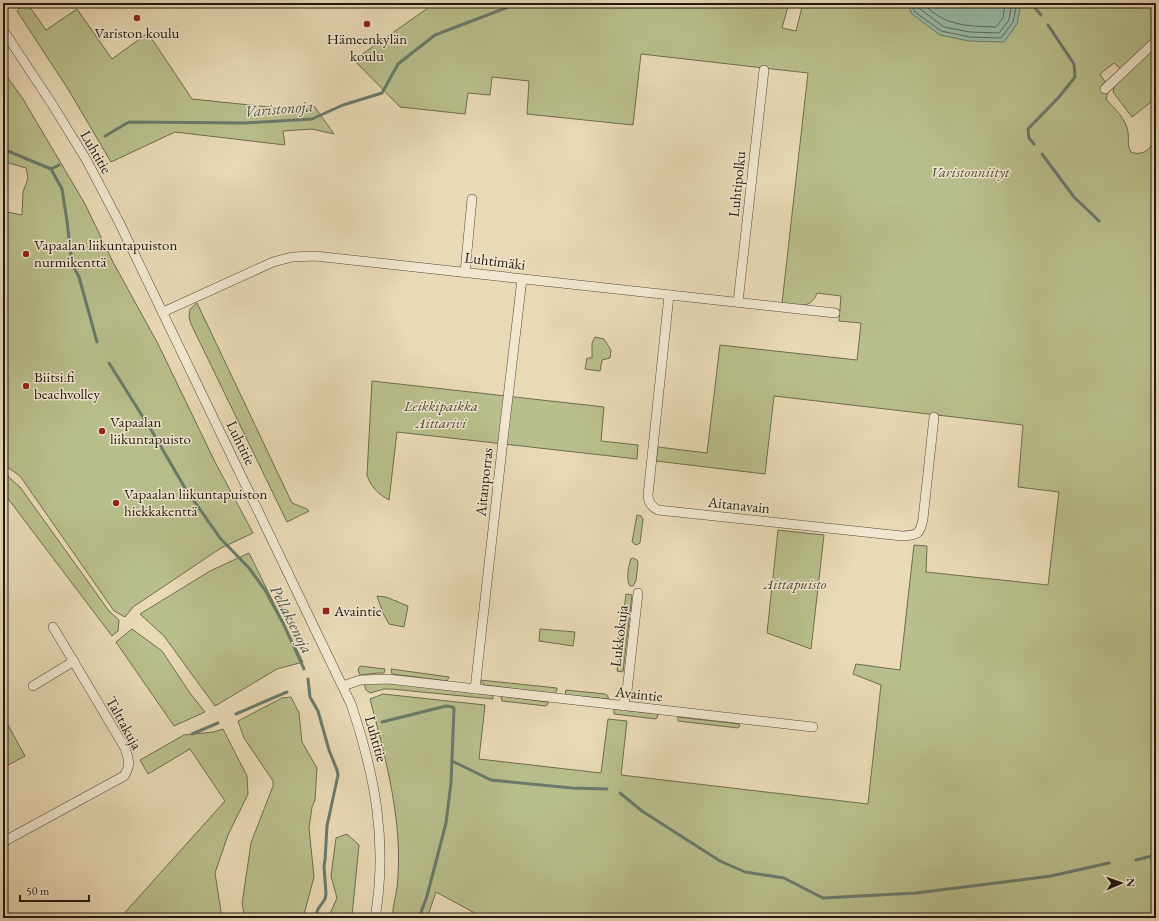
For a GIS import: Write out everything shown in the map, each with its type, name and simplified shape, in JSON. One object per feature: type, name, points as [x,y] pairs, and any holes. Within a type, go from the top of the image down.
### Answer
[{"type":"street","name":"Luhtitie","points":[[3,30],[52,104],[86,161],[119,222],[351,704],[364,743],[376,800],[380,860],[379,882],[374,918]]},
{"type":"street","points":[[1105,89],[1156,41]]},
{"type":"street","name":"Luhtipolku","points":[[738,302],[764,70]]},
{"type":"street","points":[[465,272],[472,199]]},
{"type":"street","name":"Luhtimäki","points":[[163,312],[273,262],[292,258],[315,256],[835,313]]},
{"type":"street","name":"Aitanporras","points":[[475,689],[522,279]]},
{"type":"street","name":"Aitanavain","points":[[669,295],[648,495],[649,502],[658,510],[902,536],[913,535],[918,533],[922,524],[934,416]]},
{"type":"street","name":"Lukkokuja","points":[[623,706],[627,691],[638,593]]},
{"type":"street","name":"Talttakuja","points":[[3,842],[124,776],[128,769],[129,762],[125,748],[53,627]]},
{"type":"street","points":[[33,686],[74,661]]},
{"type":"street","name":"Avaintie","points":[[343,686],[360,680],[388,679],[813,727]]},
{"type":"green space","points":[[27,3],[46,30],[77,9],[112,59],[148,33],[192,99],[308,111],[314,106],[334,134],[312,129],[283,131],[285,145],[175,132],[111,162],[68,89],[17,11],[23,4]]},
{"type":"green space","name":"Varistonniityt","points":[[435,3],[789,3],[782,28],[796,31],[803,3],[1156,3],[1156,37],[1122,70],[1114,63],[1100,74],[1109,88],[1106,99],[1120,114],[1127,127],[1131,152],[1144,152],[1150,148],[1156,136],[1156,918],[484,918],[436,892],[427,918],[392,918],[399,864],[396,816],[382,745],[370,699],[383,694],[485,705],[479,759],[601,773],[608,719],[627,721],[621,775],[868,804],[881,685],[853,674],[856,664],[900,670],[914,545],[927,546],[926,572],[1048,585],[1059,492],[1018,487],[1023,425],[774,396],[765,474],[656,461],[658,447],[707,453],[720,345],[857,360],[861,323],[839,321],[841,296],[817,293],[811,302],[807,304],[798,305],[782,303],[808,73],[641,54],[633,125],[527,114],[529,81],[492,77],[490,95],[468,93],[465,114],[400,107],[354,60]]},
{"type":"green space","points":[[1156,45],[1156,98],[1132,117],[1113,92],[1115,83]]},
{"type":"green space","name":"Vapaalan liikuntapuisto","points":[[3,71],[23,99],[85,204],[113,262],[158,344],[215,462],[253,533],[221,548],[133,607],[125,617],[114,611],[20,476],[3,464],[3,214],[7,212],[22,215],[23,192],[28,178],[26,168],[9,163],[3,167]]},
{"type":"green space","points":[[197,303],[292,503],[309,511],[287,522],[191,324],[189,317],[190,309]]},
{"type":"green space","points":[[595,337],[604,339],[611,350],[610,358],[602,360],[600,371],[585,369],[587,358],[592,358],[592,343]]},
{"type":"green space","name":"Leikkipaikka Aittarivi","points":[[372,381],[604,407],[601,441],[638,445],[637,459],[397,432],[389,500],[375,490],[367,475]]},
{"type":"green space","points":[[3,472],[20,487],[109,611],[119,620],[118,631],[112,636],[3,492]]},
{"type":"green space","points":[[637,515],[641,516],[643,519],[640,543],[636,545],[632,542]]},
{"type":"green space","name":"Aittapuisto","points":[[778,530],[824,535],[811,649],[767,633]]},
{"type":"green space","points":[[249,553],[303,662],[277,669],[215,706],[164,636],[140,614],[210,571]]},
{"type":"green space","points":[[633,558],[637,560],[638,563],[636,581],[633,586],[630,586],[628,581],[628,573],[631,559]]},
{"type":"green space","points":[[626,594],[632,595],[623,672],[617,671]]},
{"type":"green space","points":[[377,596],[386,597],[408,606],[404,627],[389,624]]},
{"type":"green space","points":[[132,629],[162,651],[190,693],[205,712],[174,726],[116,642]]},
{"type":"green space","points":[[540,629],[575,632],[573,646],[539,641]]},
{"type":"green space","points":[[360,666],[385,669],[384,673],[360,675],[358,670]]},
{"type":"green space","points":[[391,669],[449,677],[447,681],[392,674]]},
{"type":"green space","points":[[480,680],[557,688],[557,690],[555,694],[484,685]]},
{"type":"green space","points":[[382,682],[493,695],[493,699],[391,689],[384,689],[370,693],[366,690],[364,684]]},
{"type":"green space","points":[[566,690],[605,694],[609,699],[565,695]]},
{"type":"green space","points":[[501,696],[548,702],[548,704],[546,706],[502,701]]},
{"type":"green space","points":[[291,697],[299,713],[302,742],[317,768],[315,800],[312,807],[309,828],[314,877],[303,918],[245,918],[242,904],[251,843],[273,786],[273,781],[244,738],[238,721],[282,698]]},
{"type":"green space","points":[[614,709],[658,714],[656,719],[614,714]]},
{"type":"green space","points":[[3,716],[25,756],[3,768]]},
{"type":"green space","points":[[678,717],[739,724],[740,726],[738,728],[678,721]]},
{"type":"green space","points":[[223,729],[247,776],[248,794],[228,835],[215,873],[222,918],[120,918],[225,801],[190,749],[148,774],[140,760],[184,735],[214,732]]},
{"type":"green space","points":[[347,834],[359,845],[352,918],[328,918],[337,898],[331,876],[336,838]]},
{"type":"water","points":[[1021,3],[1017,24],[1004,42],[969,41],[940,35],[912,14],[907,4]]},
{"type":"waterway","name":"Varistonoja","points":[[105,136],[129,122],[245,123],[312,119],[343,105],[382,93],[398,64],[435,35],[519,3]]},
{"type":"waterway","name":"Varistonoja","points":[[902,3],[907,4]]},
{"type":"waterway","points":[[1031,3],[1041,15]]},
{"type":"waterway","points":[[1034,144],[1029,138],[1028,129],[1059,97],[1075,77],[1074,64],[1048,25]]},
{"type":"waterway","points":[[3,149],[51,169]]},
{"type":"waterway","points":[[1042,154],[1074,197],[1099,221]]},
{"type":"waterway","name":"Varistonoja","points":[[51,169],[59,165]]},
{"type":"waterway","name":"Pellaksenoja","points":[[51,169],[62,189],[72,264],[79,277],[97,342]]},
{"type":"waterway","name":"Pellaksenoja","points":[[109,363],[153,433],[185,488],[220,538],[249,568],[265,590],[283,623],[304,669]]},
{"type":"waterway","name":"Pellaksenoja","points":[[308,679],[310,697],[318,711],[338,775],[327,826],[324,866],[326,894],[315,918]]},
{"type":"waterway","points":[[236,714],[287,692]]},
{"type":"waterway","points":[[382,722],[446,706],[453,707],[454,709],[451,783],[446,823],[427,896],[419,918]]},
{"type":"waterway","points":[[192,734],[218,723]]},
{"type":"waterway","points":[[452,761],[491,780],[572,788],[607,789]]},
{"type":"waterway","points":[[620,793],[642,811],[720,861],[745,872],[784,878],[823,898],[916,893],[1051,876],[1109,863]]},
{"type":"waterway","points":[[1136,860],[1156,855]]},
{"type":"place","name":"Variston koulu","points":[[137,18]]},
{"type":"place","name":"Hämeenkylän koulu","points":[[367,24]]},
{"type":"place","name":"Vapaalan liikuntapuiston nurmikenttä","points":[[26,254]]},
{"type":"place","name":"Biitsi.fi beachvolley","points":[[26,386]]},
{"type":"place","name":"Vapaalan liikuntapuisto","points":[[102,431]]},
{"type":"place","name":"Vapaalan liikuntapuiston hiekkakenttä","points":[[116,503]]},
{"type":"place","name":"Avaintie","points":[[326,611]]}]
